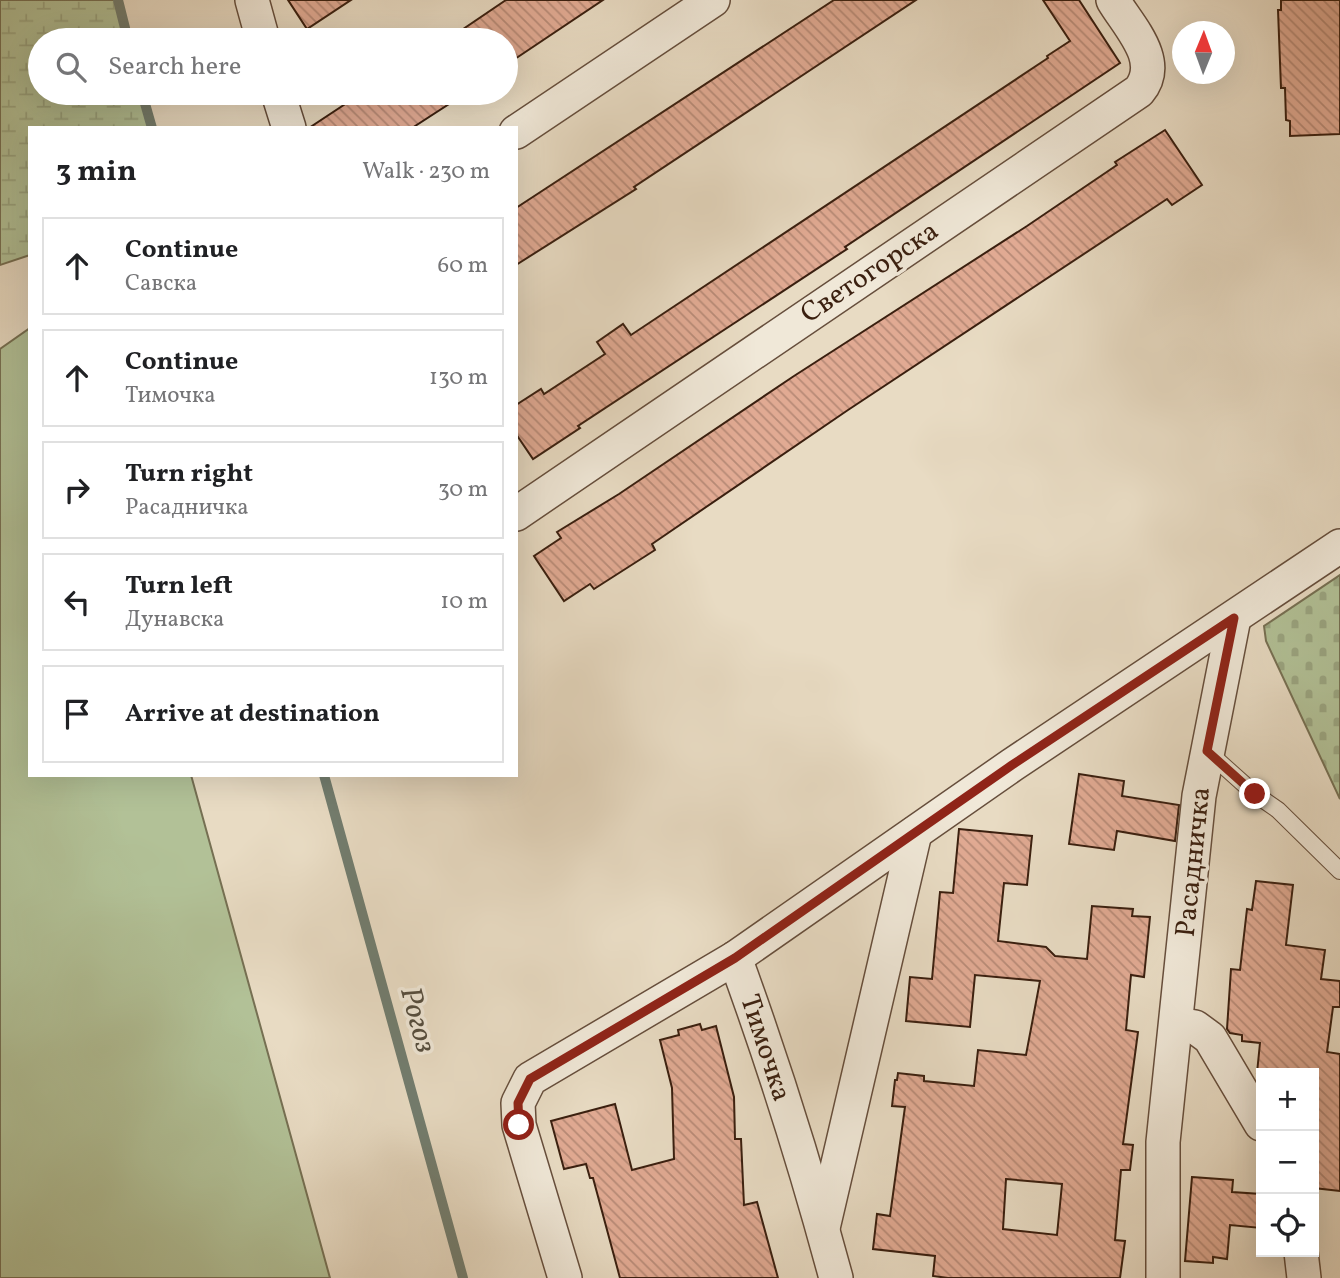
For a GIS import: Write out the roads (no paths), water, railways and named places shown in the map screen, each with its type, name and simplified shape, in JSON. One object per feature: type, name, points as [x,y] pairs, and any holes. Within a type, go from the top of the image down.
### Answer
[{"type":"street","points":[[251,0],[259,28]]},
{"type":"street","points":[[518,131],[713,0]]},
{"type":"street","name":"Светогорска","points":[[518,513],[1139,91],[1149,72],[1147,55],[1113,0]]},
{"type":"street","points":[[282,105],[288,126]]},
{"type":"street","name":"Тимочка","points":[[836,1278],[823,1228],[735,958],[1012,765],[1340,546]]},
{"type":"street","name":"Расадничка","points":[[1163,1278],[1163,1142],[1199,796],[1234,618]]},
{"type":"street","name":"Тимочка","points":[[823,1228],[915,833]]},
{"type":"street","points":[[565,1278],[519,1125],[518,1103],[530,1079],[735,958]]},
{"type":"street","points":[[1177,1024],[1201,1030],[1210,1038],[1256,1116]]},
{"type":"street","points":[[1302,1257],[1304,1278]]},
{"type":"lane","points":[[1207,751],[1255,794],[1278,810],[1340,871]]},
{"type":"waterway","name":"Рогоз","points":[[118,0],[125,28]]},
{"type":"waterway","name":"Рогоз","points":[[145,105],[151,126]]},
{"type":"waterway","name":"Рогоз","points":[[325,777],[463,1278]]}]
